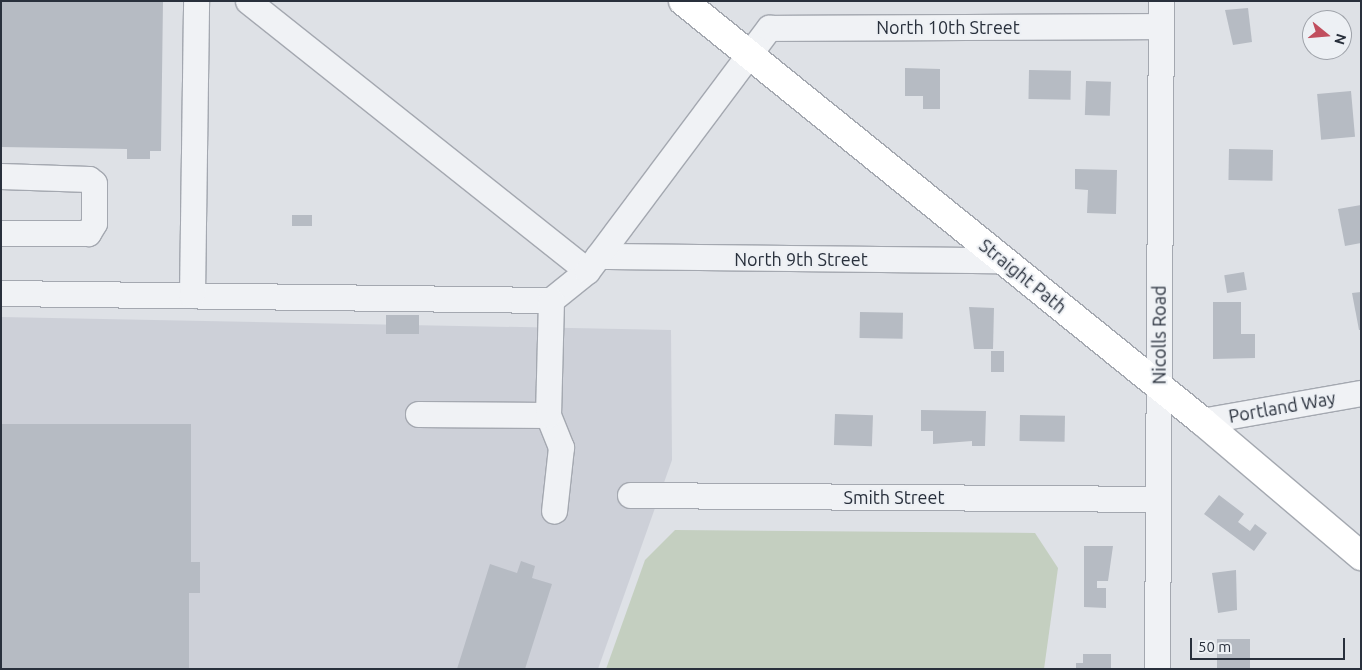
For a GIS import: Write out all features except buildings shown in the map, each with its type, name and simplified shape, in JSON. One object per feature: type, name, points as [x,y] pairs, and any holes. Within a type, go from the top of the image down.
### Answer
[{"type":"main road","name":"Straight Path","points":[[683,1],[1202,421],[1361,556]]},
{"type":"street","points":[[192,296],[196,1]]},
{"type":"street","points":[[248,1],[593,263]]},
{"type":"street","name":"Nicolls Road","points":[[1157,669],[1161,1]]},
{"type":"street","name":"North 10th Street","points":[[748,54],[769,28],[1161,26]]},
{"type":"street","points":[[1,293],[551,300],[593,263],[748,54]]},
{"type":"street","points":[[1,176],[89,179],[94,183],[94,213],[88,233],[1,233]]},
{"type":"street","name":"North 9th Street","points":[[593,263],[1004,260]]},
{"type":"street","points":[[551,300],[548,415],[561,447],[554,511]]},
{"type":"street","name":"Portland Way","points":[[1202,421],[1361,393]]},
{"type":"street","points":[[418,414],[548,415]]},
{"type":"street","name":"Smith Street","points":[[630,495],[1157,499]]},
{"type":"shaded area","points":[[1,317],[671,330],[672,460],[598,669],[1,669]]},
{"type":"green space","points":[[675,530],[1035,533],[1058,568],[1044,669],[606,669],[645,560]]}]
